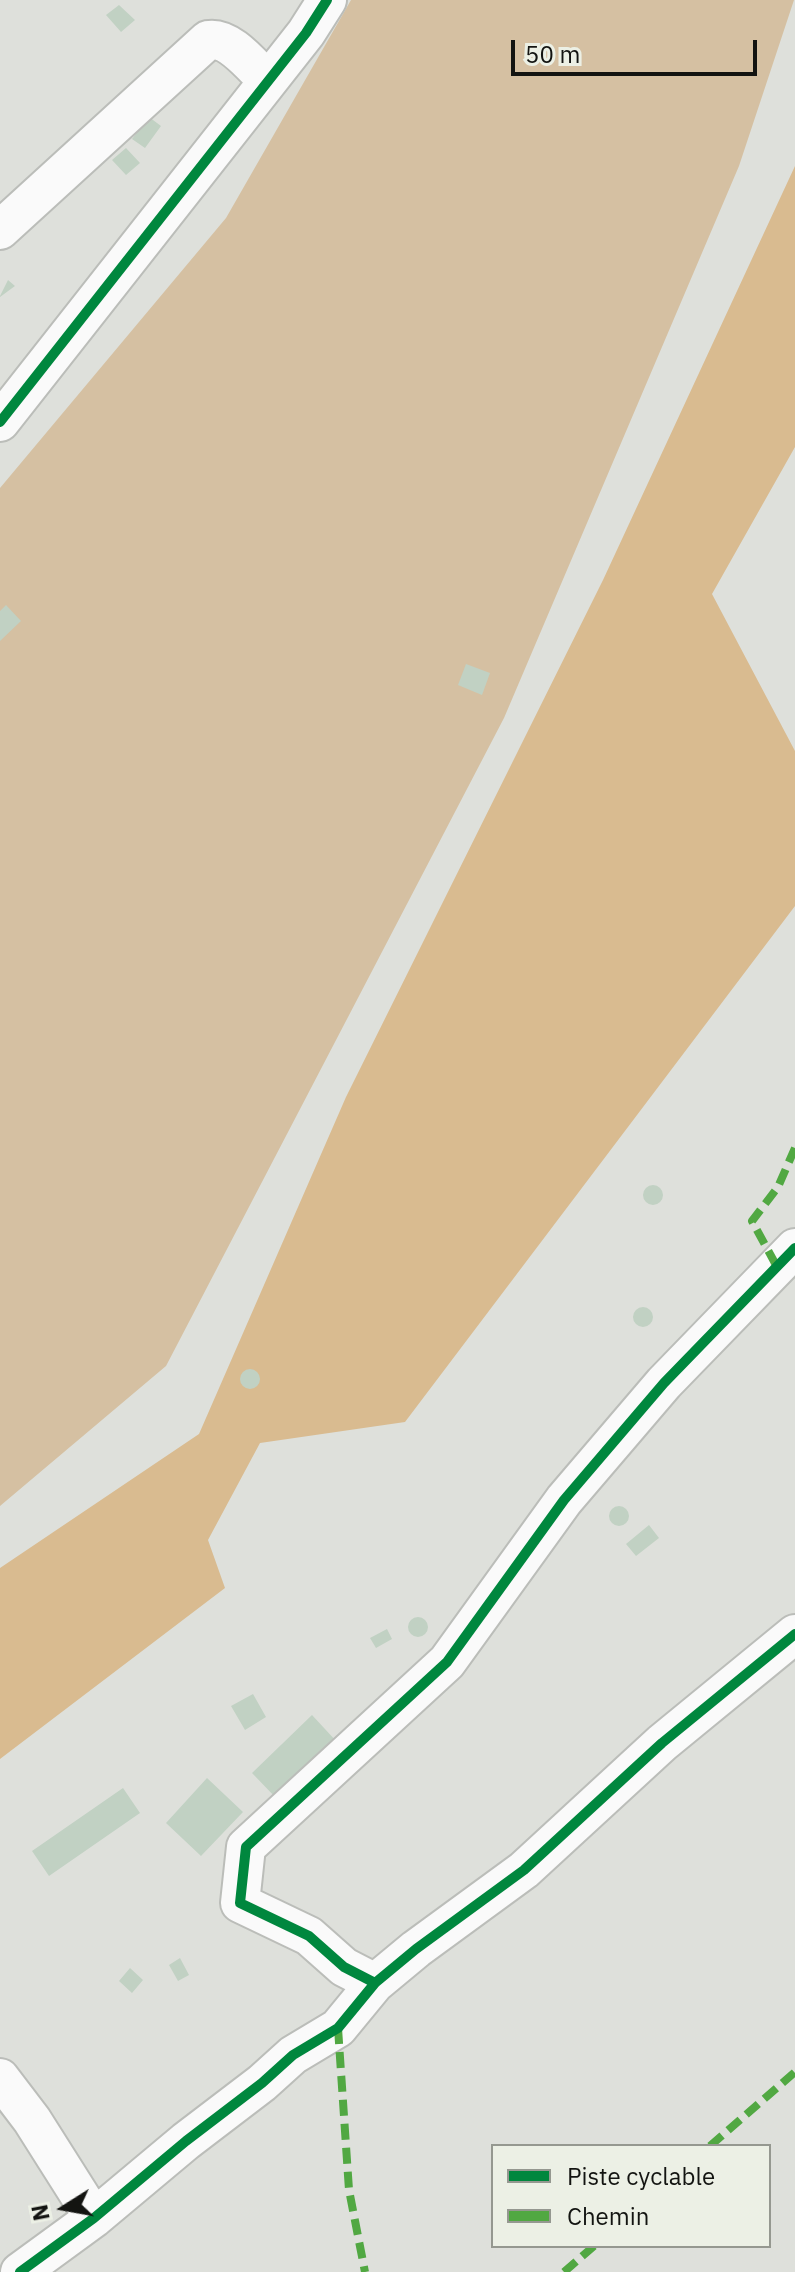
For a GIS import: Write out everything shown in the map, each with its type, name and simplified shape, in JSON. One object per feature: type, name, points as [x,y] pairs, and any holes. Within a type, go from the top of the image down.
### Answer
[{"type":"street","points":[[0,422],[306,33],[327,0]]},
{"type":"street","points":[[0,230],[208,40],[217,38],[226,43],[268,81]]},
{"type":"street","points":[[375,1983],[344,1967],[309,1936],[240,1903],[246,1847],[447,1662],[564,1500],[664,1383],[795,1248]]},
{"type":"street","points":[[20,2272],[94,2218],[293,2055],[338,2028],[375,1983],[524,1870],[662,1743],[795,1634]]},
{"type":"street","points":[[0,2078],[32,2120],[94,2218]]},
{"type":"shaded area","points":[[351,0],[794,0],[739,166],[504,718],[166,1366],[0,1506],[0,488],[226,218]]},
{"type":"shaded area","points":[[795,166],[795,447],[712,594],[795,751],[795,906],[405,1422],[260,1443],[208,1540],[225,1588],[0,1759],[0,1568],[199,1434],[346,1097],[603,580]]},
{"type":"building","points":[[119,5],[135,20],[121,32],[106,15]]},
{"type":"building","points":[[149,117],[161,126],[145,148],[132,139]]},
{"type":"building","points":[[126,148],[140,163],[126,175],[112,160]]},
{"type":"building","points":[[8,280],[15,286],[0,297],[0,296]]},
{"type":"building","points":[[6,605],[21,621],[0,641],[0,611]]},
{"type":"building","points":[[466,664],[490,673],[482,695],[458,685]]},
{"type":"building","points":[[653,1185],[660,1188],[663,1195],[660,1202],[653,1205],[646,1202],[643,1195],[646,1188]]},
{"type":"building","points":[[643,1307],[650,1310],[653,1317],[650,1324],[643,1327],[636,1324],[633,1317],[636,1310]]},
{"type":"building","points":[[250,1369],[257,1372],[260,1379],[257,1386],[250,1389],[243,1386],[240,1379],[243,1372]]},
{"type":"building","points":[[619,1506],[626,1509],[629,1516],[626,1523],[619,1526],[612,1523],[609,1516],[612,1509]]},
{"type":"building","points":[[649,1525],[659,1538],[636,1556],[626,1544]]},
{"type":"building","points":[[418,1617],[425,1620],[428,1627],[425,1634],[418,1637],[411,1634],[408,1627],[411,1620]]},
{"type":"building","points":[[387,1629],[392,1639],[376,1648],[370,1638]]},
{"type":"building","points":[[253,1694],[266,1717],[245,1730],[231,1706]]},
{"type":"building","points":[[312,1715],[337,1742],[277,1799],[252,1773]]},
{"type":"building","points":[[207,1778],[243,1812],[201,1856],[166,1823]]},
{"type":"building","points":[[123,1788],[140,1813],[49,1876],[32,1851]]},
{"type":"building","points":[[180,1958],[189,1975],[178,1981],[169,1965]]},
{"type":"building","points":[[130,1968],[143,1980],[132,1993],[119,1981]]},
{"type":"marked path","points":[[776,1265],[752,1221],[778,1187],[795,1148]]},
{"type":"marked path","points":[[338,2028],[349,2190],[365,2272]]},
{"type":"marked path","points":[[712,2144],[795,2072]]},
{"type":"marked path","points":[[564,2272],[592,2248]]},
{"type":"cycle path","points":[[0,422],[306,33],[327,0]]},
{"type":"cycle path","points":[[375,1983],[344,1967],[309,1936],[240,1903],[246,1847],[447,1662],[564,1500],[664,1383],[795,1248]]},
{"type":"cycle path","points":[[20,2272],[94,2218],[293,2055],[338,2028],[375,1983],[524,1870],[662,1743],[795,1634]]}]
